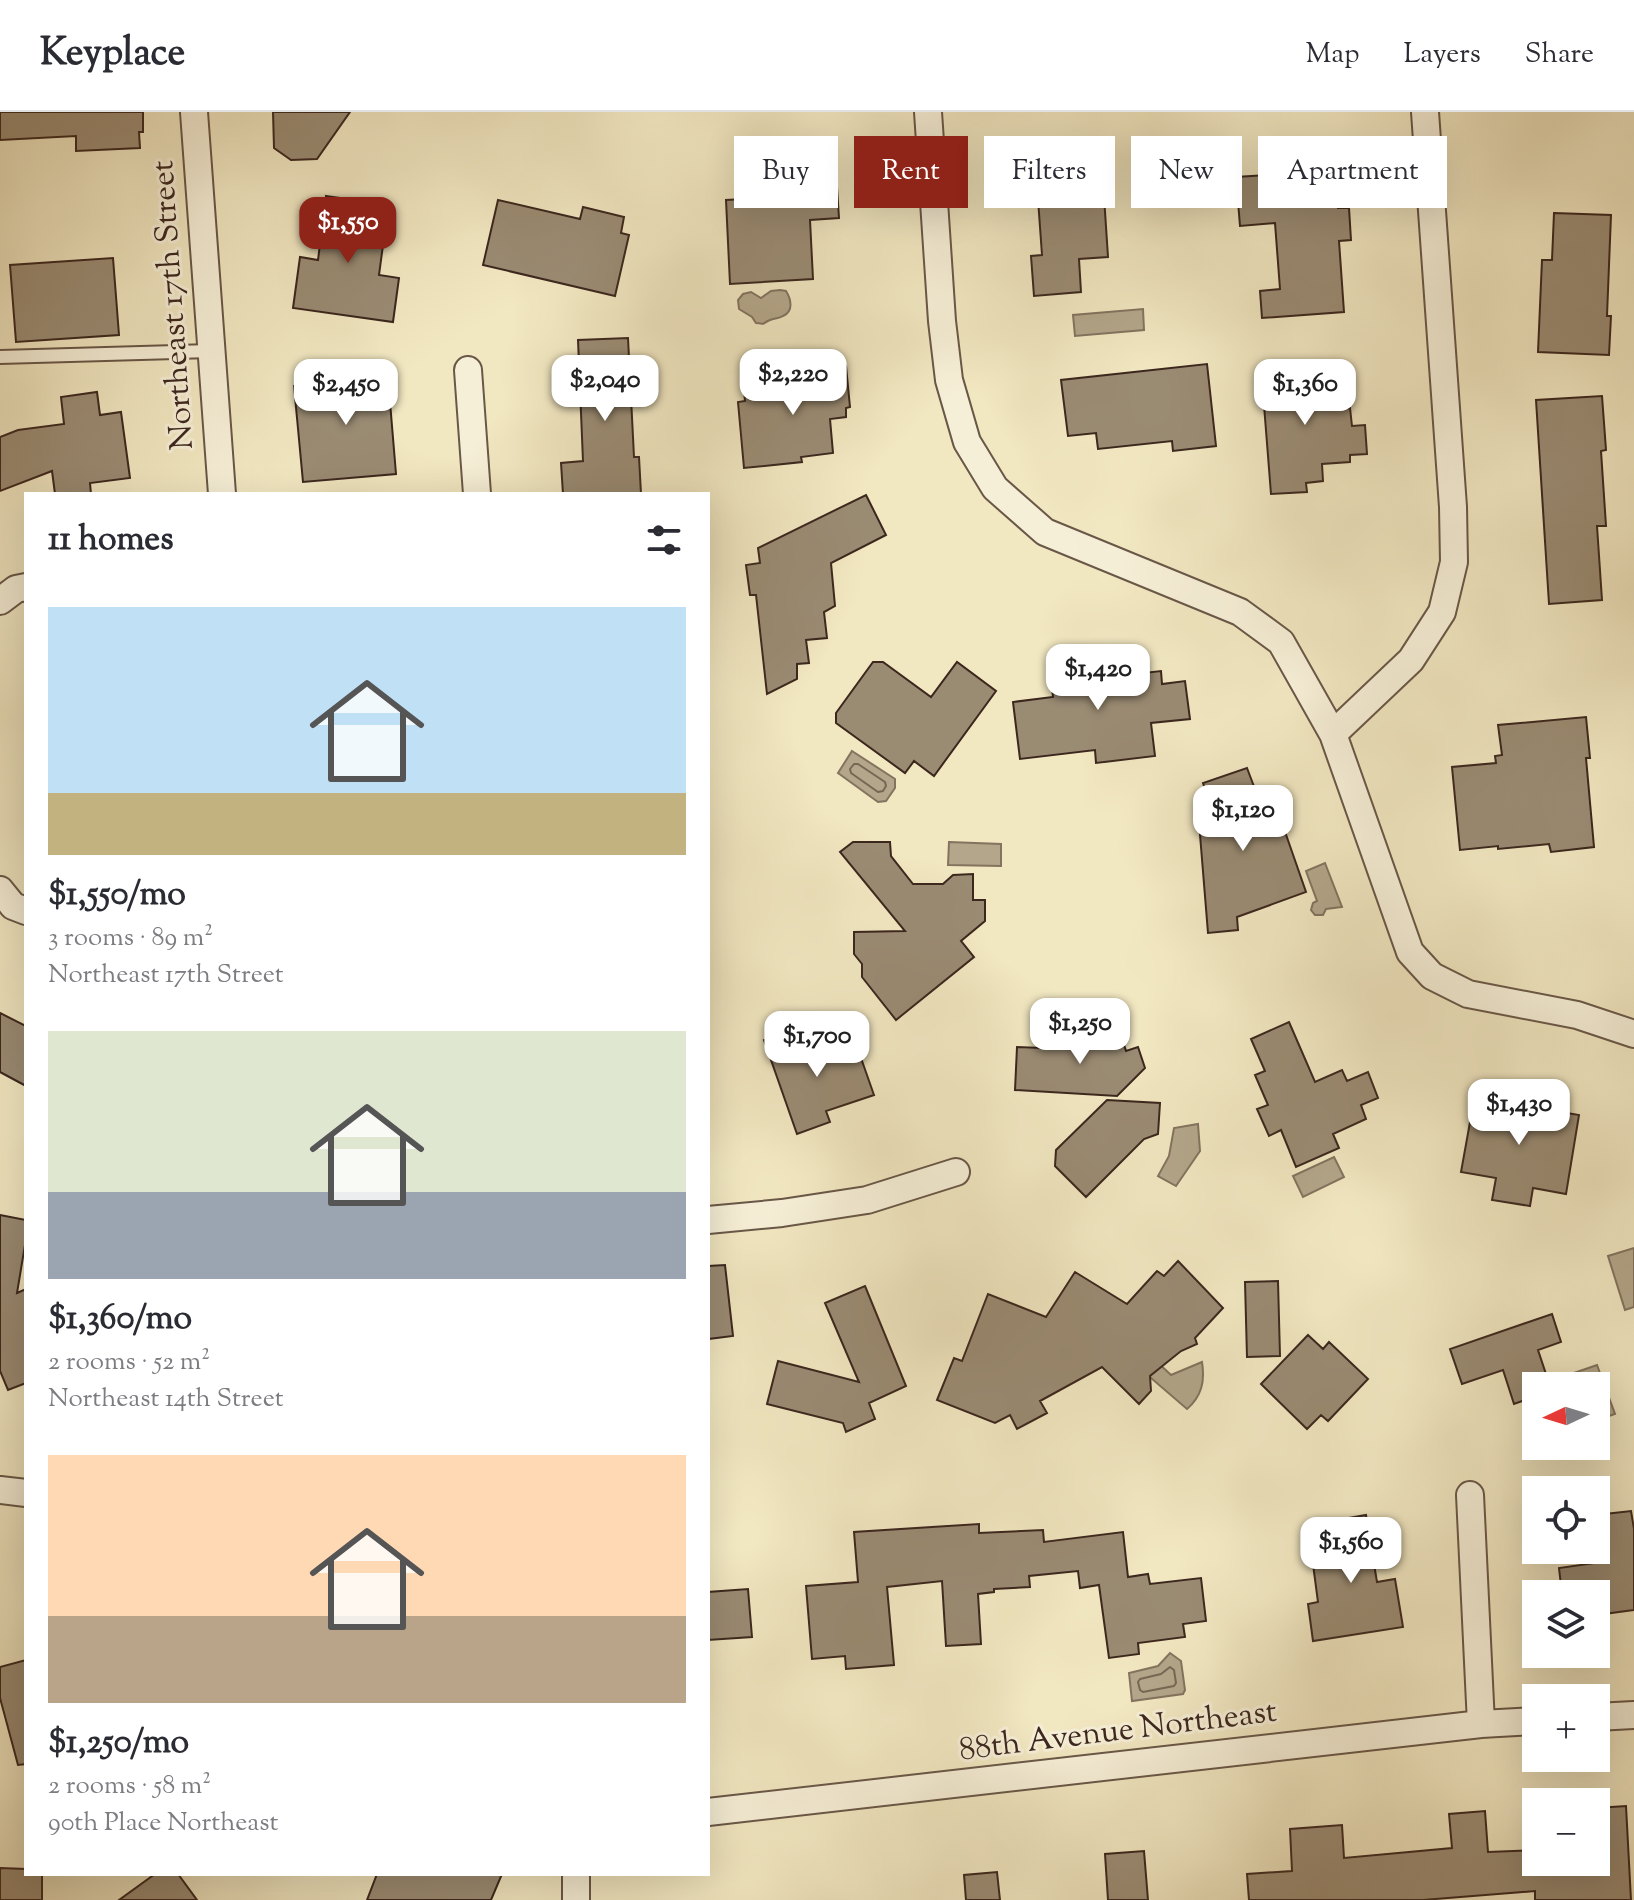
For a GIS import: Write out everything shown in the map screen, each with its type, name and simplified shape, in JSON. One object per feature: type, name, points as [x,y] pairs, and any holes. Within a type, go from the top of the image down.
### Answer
[{"type":"street","name":"Northeast 17th Street","points":[[194,112],[222,492]]},
{"type":"street","points":[[928,112],[949,380],[967,442],[995,488],[1045,532],[1240,612],[1281,642],[1333,734],[1410,952],[1432,976],[1468,994],[1577,1015],[1634,1034]]},
{"type":"street","points":[[1333,734],[1411,660],[1442,612],[1454,562],[1453,507],[1425,112]]},
{"type":"street","points":[[468,370],[477,492]]},
{"type":"street","points":[[0,601],[16,589],[24,587]]},
{"type":"street","points":[[0,890],[13,906],[24,910]]},
{"type":"street","points":[[710,1220],[867,1200],[956,1172]]},
{"type":"street","points":[[0,1490],[24,1493]]},
{"type":"street","points":[[1470,1495],[1481,1724]]},
{"type":"street","points":[[1610,1716],[1634,1715]]},
{"type":"street","name":"88th Avenue Northeast","points":[[710,1812],[1522,1722]]},
{"type":"street","points":[[576,1876],[576,1900]]},
{"type":"lane","points":[[0,357],[211,351]]},
{"type":"water","points":[[771,291],[786,291],[790,305],[789,311],[781,317],[763,324],[756,323],[739,309],[738,300],[743,294],[751,292],[761,298]]},
{"type":"water","points":[[1143,309],[1144,330],[1075,336],[1073,315]]},
{"type":"water","points":[[852,751],[895,779],[895,788],[886,801],[878,802],[838,773]]},
{"type":"water","points":[[949,842],[1001,844],[1001,866],[948,865]]},
{"type":"water","points":[[1325,863],[1342,907],[1326,909],[1323,915],[1315,915],[1311,910],[1317,901],[1306,871]]},
{"type":"water","points":[[1198,1124],[1200,1151],[1176,1186],[1158,1176],[1169,1156],[1174,1128]]},
{"type":"water","points":[[1334,1157],[1344,1177],[1303,1197],[1293,1176]]},
{"type":"water","points":[[1634,1248],[1634,1307],[1625,1310],[1608,1256]]},
{"type":"water","points":[[1155,1360],[1171,1375],[1202,1362],[1201,1388],[1187,1409],[1144,1372]]},
{"type":"water","points":[[1597,1365],[1600,1372],[1577,1372]]},
{"type":"water","points":[[1170,1653],[1181,1661],[1183,1694],[1132,1701],[1129,1673],[1158,1666]]},
{"type":"building","points":[[0,112],[143,112],[140,148],[76,151],[76,136],[0,140]]},
{"type":"building","points":[[273,112],[350,112],[317,159],[291,160],[274,148]]},
{"type":"building","points":[[1258,176],[1258,208],[1349,208],[1351,240],[1339,241],[1344,312],[1262,318],[1260,291],[1280,289],[1275,223],[1240,226],[1242,177]]},
{"type":"building","points":[[326,196],[376,203],[374,213],[387,215],[379,275],[399,278],[393,322],[293,308],[300,257],[318,260]]},
{"type":"building","points":[[498,200],[580,219],[583,207],[624,217],[621,233],[629,235],[615,296],[483,265]]},
{"type":"building","points":[[726,200],[734,200],[734,208],[838,208],[838,203],[839,218],[810,220],[813,279],[730,284]]},
{"type":"building","points":[[1039,208],[1105,208],[1108,257],[1079,259],[1081,292],[1034,296],[1031,256],[1042,255]]},
{"type":"building","points":[[1554,213],[1611,215],[1607,316],[1611,316],[1609,355],[1538,352],[1542,260],[1552,260]]},
{"type":"building","points":[[113,258],[119,335],[16,342],[10,265]]},
{"type":"building","points":[[628,338],[634,457],[639,457],[641,492],[563,492],[561,463],[583,461],[578,340]]},
{"type":"building","points":[[1323,362],[1325,389],[1335,389],[1336,409],[1350,408],[1352,426],[1365,425],[1367,454],[1350,455],[1350,462],[1322,464],[1323,481],[1306,483],[1307,492],[1271,494],[1261,367]]},
{"type":"building","points":[[1207,364],[1216,446],[1173,451],[1172,441],[1098,449],[1096,433],[1068,436],[1061,380]]},
{"type":"building","points":[[387,366],[396,474],[303,482],[294,386],[354,380],[353,369]]},
{"type":"building","points":[[846,366],[850,407],[846,408],[846,417],[830,419],[833,453],[801,457],[802,462],[744,468],[738,402],[745,401],[744,390],[783,386],[781,373]]},
{"type":"building","points":[[97,392],[100,415],[121,412],[130,478],[90,483],[91,492],[55,492],[52,471],[0,491],[0,437],[18,430],[64,424],[61,397]]},
{"type":"building","points":[[1602,396],[1606,450],[1601,451],[1606,526],[1597,526],[1602,600],[1549,604],[1536,400]]},
{"type":"building","points":[[866,495],[886,535],[831,563],[835,606],[824,612],[827,638],[806,640],[809,663],[797,664],[797,679],[767,694],[756,595],[750,595],[746,565],[760,563],[758,548]]},
{"type":"building","points":[[1096,655],[1097,669],[1143,664],[1144,673],[1161,671],[1162,684],[1185,681],[1190,719],[1151,723],[1155,756],[1096,763],[1095,750],[1020,759],[1013,702],[1053,697],[1049,661]]},
{"type":"building","points":[[873,662],[883,662],[931,697],[957,662],[996,691],[934,776],[914,761],[905,773],[836,723],[836,713]]},
{"type":"building","points":[[1586,717],[1590,758],[1586,758],[1594,847],[1551,852],[1549,844],[1460,850],[1452,767],[1496,763],[1495,756],[1502,755],[1498,725]]},
{"type":"building","points":[[1247,768],[1261,805],[1275,803],[1306,892],[1237,917],[1238,930],[1208,933],[1198,810],[1211,806],[1203,783]]},
{"type":"building","points":[[853,842],[890,842],[891,856],[913,884],[943,884],[953,875],[973,874],[973,900],[985,900],[985,921],[961,941],[974,957],[896,1020],[862,977],[862,964],[854,954],[854,932],[905,931],[840,852]]},
{"type":"building","points":[[0,1013],[24,1025],[24,1085],[0,1072]]},
{"type":"building","points":[[1289,1022],[1315,1082],[1342,1070],[1347,1081],[1368,1072],[1378,1098],[1361,1105],[1366,1119],[1333,1134],[1339,1148],[1296,1167],[1281,1130],[1269,1136],[1257,1109],[1268,1105],[1255,1075],[1265,1071],[1251,1039]]},
{"type":"building","points":[[1117,1023],[1126,1051],[1138,1047],[1145,1068],[1117,1096],[1015,1090],[1017,1047],[1070,1049],[1070,1039]]},
{"type":"building","points":[[794,1029],[804,1058],[855,1041],[874,1095],[826,1111],[830,1122],[797,1134],[764,1040]]},
{"type":"building","points":[[1476,1089],[1522,1098],[1521,1105],[1579,1115],[1566,1194],[1533,1188],[1530,1206],[1492,1200],[1496,1178],[1461,1172]]},
{"type":"building","points":[[1107,1100],[1160,1103],[1158,1134],[1144,1139],[1086,1197],[1055,1166],[1056,1150]]},
{"type":"building","points":[[0,1215],[24,1220],[24,1251],[17,1293],[24,1290],[24,1384],[8,1390],[0,1371]]},
{"type":"building","points":[[1178,1261],[1223,1308],[1195,1338],[1197,1344],[1181,1351],[1150,1376],[1151,1391],[1139,1404],[1102,1367],[1040,1401],[1047,1413],[1017,1429],[1010,1415],[995,1423],[937,1400],[954,1358],[962,1361],[988,1294],[1046,1317],[1075,1272],[1127,1304],[1157,1271],[1164,1276]]},
{"type":"building","points":[[725,1265],[733,1336],[710,1339],[710,1266]]},
{"type":"building","points":[[1278,1281],[1280,1356],[1247,1357],[1245,1282]]},
{"type":"building","points":[[865,1286],[906,1386],[869,1403],[875,1419],[846,1432],[843,1423],[767,1404],[778,1361],[859,1382],[825,1303]]},
{"type":"building","points":[[1552,1314],[1561,1342],[1538,1350],[1545,1372],[1522,1372],[1522,1401],[1514,1404],[1503,1370],[1462,1384],[1450,1349]]},
{"type":"building","points":[[1308,1335],[1323,1349],[1329,1342],[1368,1379],[1328,1421],[1321,1415],[1307,1429],[1261,1384]]},
{"type":"building","points":[[1631,1511],[1634,1529],[1634,1610],[1610,1613],[1610,1580],[1560,1580],[1559,1568],[1610,1564],[1610,1513]]},
{"type":"building","points":[[1366,1515],[1377,1582],[1395,1579],[1403,1627],[1313,1641],[1308,1604],[1318,1602],[1311,1549],[1330,1546],[1326,1522]]},
{"type":"building","points":[[979,1524],[979,1533],[1043,1530],[1044,1542],[1123,1532],[1128,1577],[1148,1574],[1150,1584],[1201,1578],[1206,1621],[1183,1624],[1185,1637],[1138,1643],[1139,1654],[1109,1658],[1099,1585],[1080,1588],[1078,1571],[1029,1576],[1030,1587],[994,1589],[994,1592],[978,1594],[981,1644],[946,1646],[942,1581],[887,1587],[894,1665],[846,1669],[845,1656],[812,1659],[806,1586],[858,1582],[854,1532]]},
{"type":"building","points":[[748,1589],[752,1637],[710,1640],[710,1592]]},
{"type":"building","points":[[24,1661],[24,1764],[18,1765],[0,1698],[0,1667]]},
{"type":"building","points":[[1626,1806],[1631,1900],[1535,1900],[1535,1891],[1423,1900],[1249,1900],[1247,1874],[1292,1871],[1290,1829],[1342,1825],[1344,1858],[1452,1848],[1449,1814],[1485,1811],[1488,1852],[1522,1851],[1522,1876],[1610,1876],[1610,1807]]},
{"type":"building","points":[[1144,1851],[1148,1900],[1108,1900],[1105,1854]]},
{"type":"building","points":[[0,1868],[24,1869],[24,1876],[42,1876],[42,1900],[0,1900]]},
{"type":"building","points":[[997,1872],[1000,1900],[966,1900],[964,1875]]},
{"type":"building","points":[[152,1876],[179,1876],[197,1900],[119,1900]]},
{"type":"building","points":[[376,1876],[501,1876],[491,1900],[367,1900]]}]
